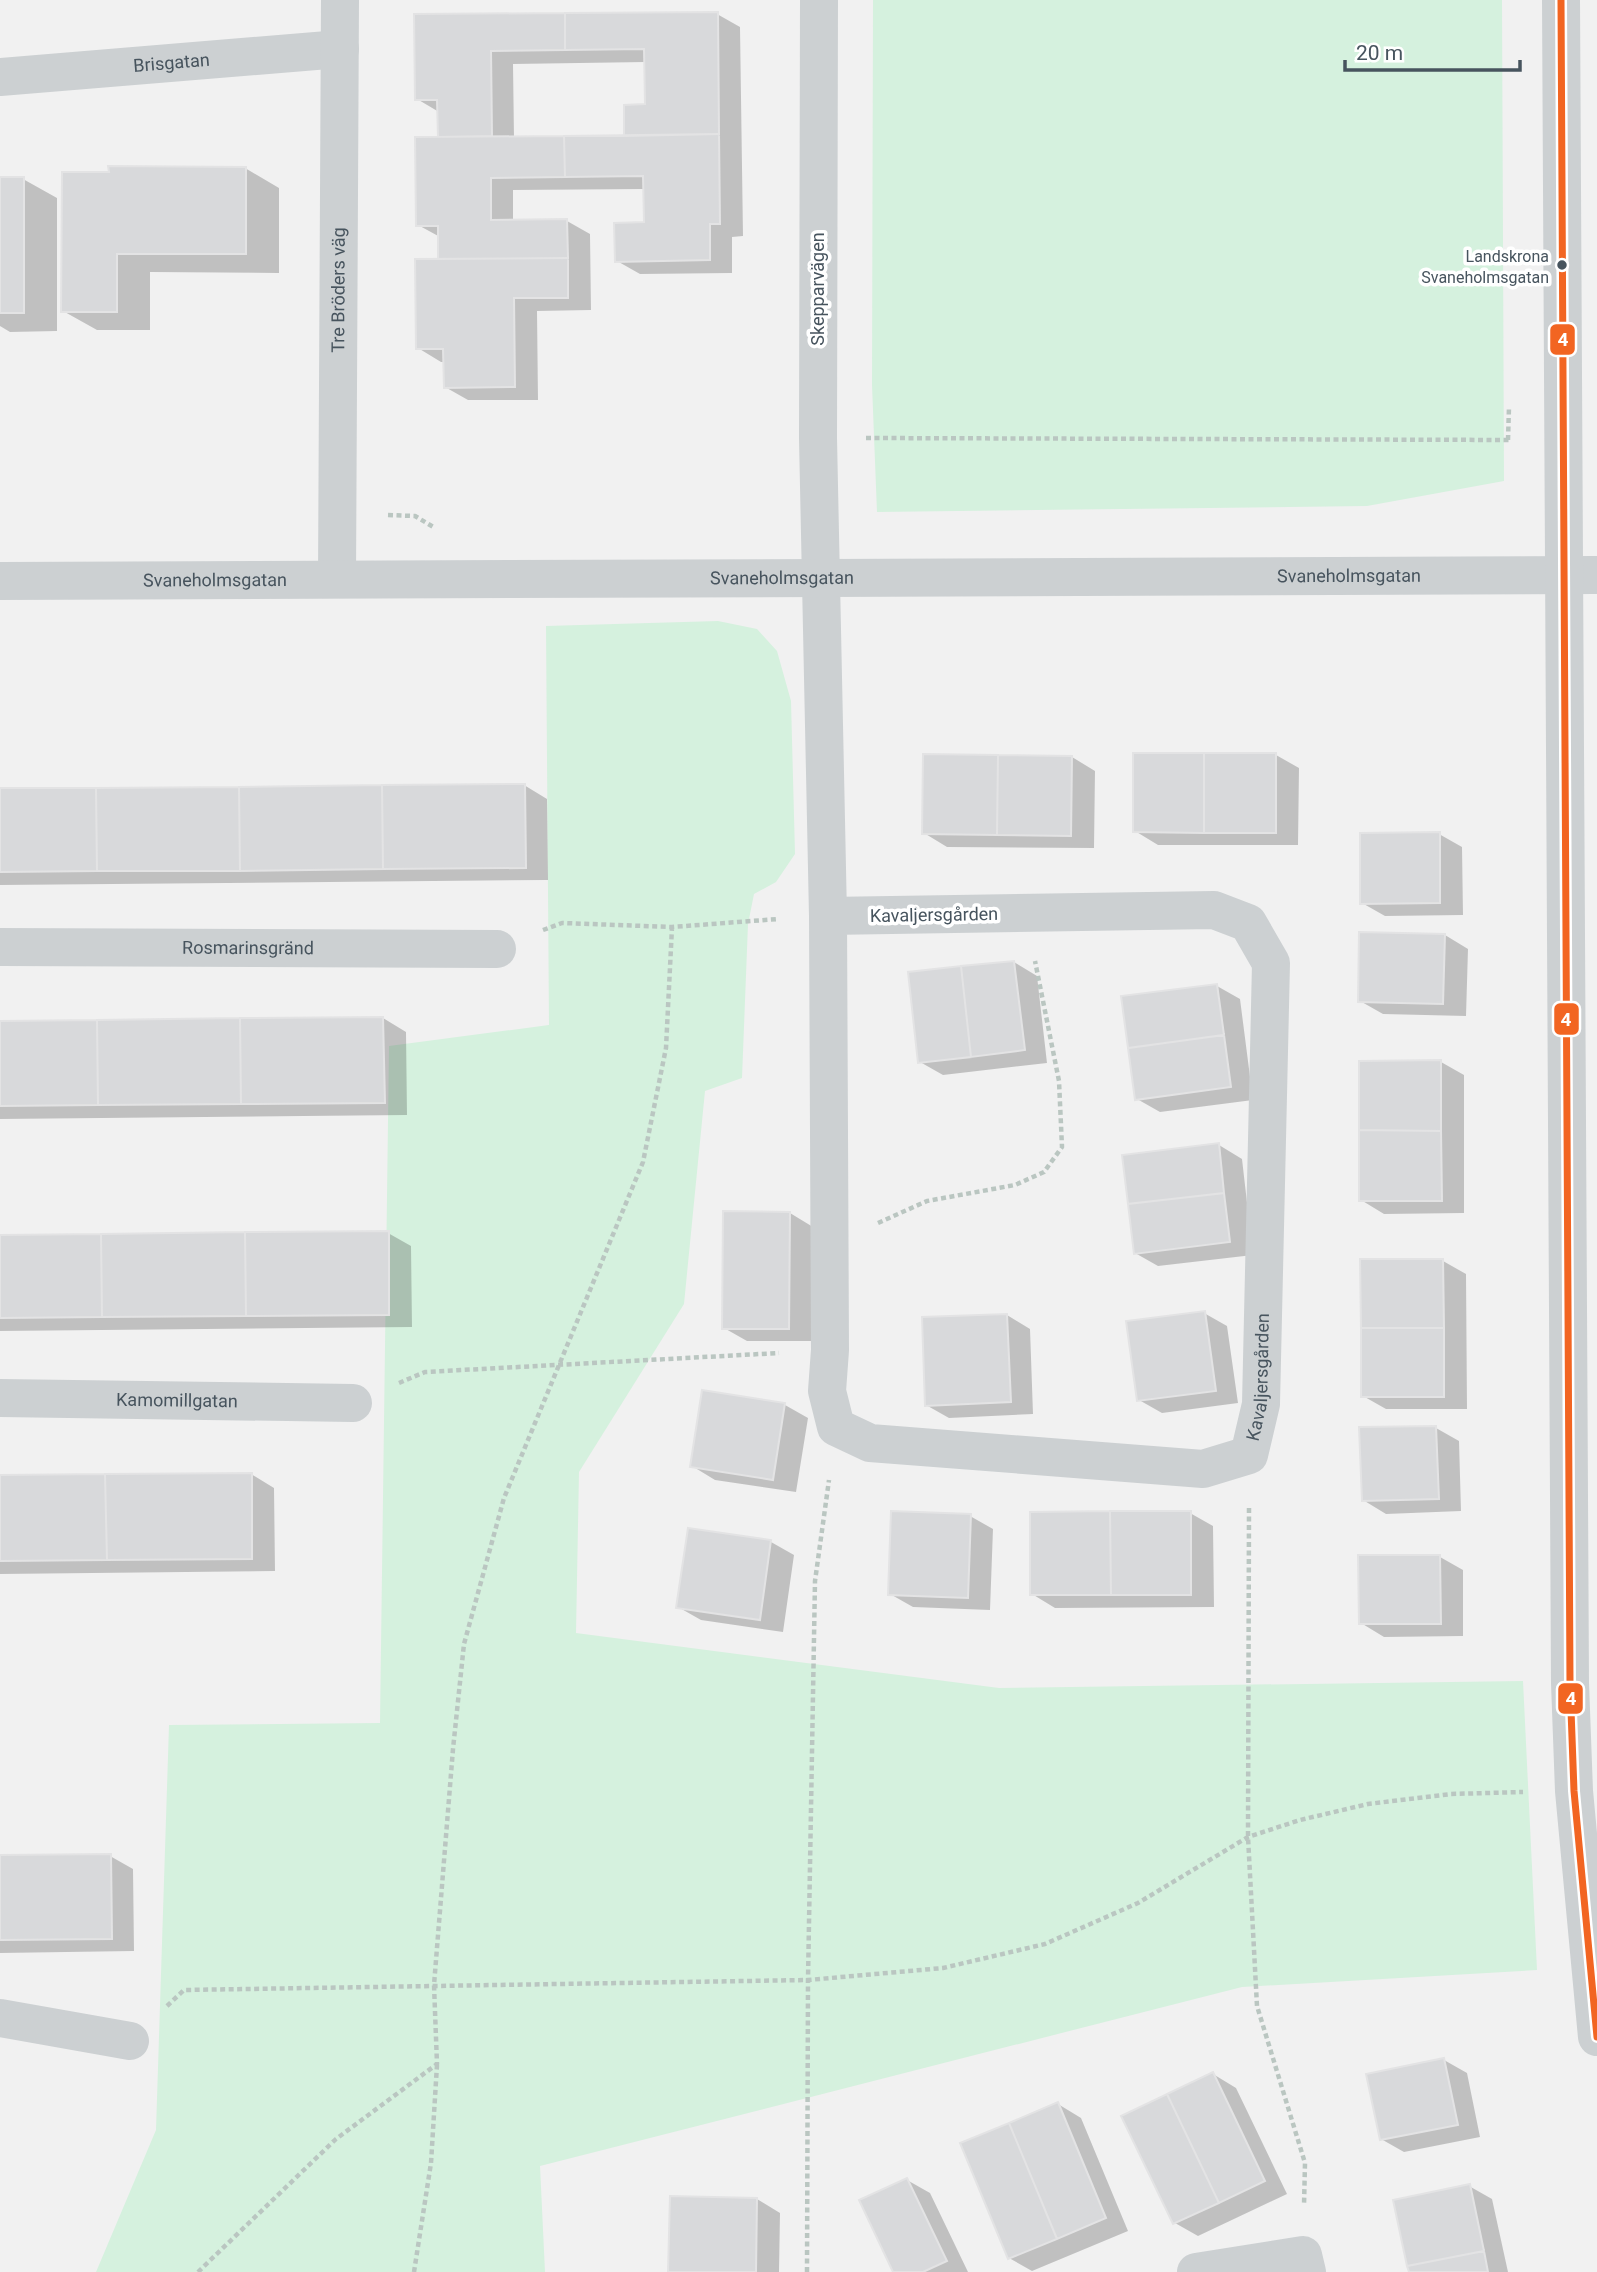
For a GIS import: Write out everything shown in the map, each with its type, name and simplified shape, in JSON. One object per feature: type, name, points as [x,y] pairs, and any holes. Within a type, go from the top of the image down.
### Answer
[{"type":"street","name":"Tre Bröders väg","points":[[337,579],[340,0]]},
{"type":"street","name":"Skepparvägen","points":[[819,578],[820,0]]},
{"type":"street","points":[[1561,0],[1563,441],[1580,575],[1570,1683],[1574,1791],[1597,2037]]},
{"type":"street","name":"Brisgatan","points":[[0,77],[340,49]]},
{"type":"street","name":"Svaneholmsgatan","points":[[0,581],[1580,575]]},
{"type":"street","points":[[819,578],[828,916],[830,1350],[827,1391],[836,1427]]},
{"type":"street","name":"Kavaljersgården","points":[[828,916],[1214,910],[1248,923],[1271,963],[1261,1404],[1249,1455],[1203,1469],[870,1443],[836,1427]]},
{"type":"street","name":"Rosmarinsgränd","points":[[0,947],[497,949]]},
{"type":"street","name":"Kamomillgatan","points":[[0,1398],[353,1403]]},
{"type":"street","points":[[0,2018],[130,2040]]},
{"type":"street","points":[[1196,2272],[1305,2264]]},
{"type":"path","points":[[818,438],[1563,441]]},
{"type":"path","points":[[830,1245],[927,1201],[1015,1185],[1044,1172],[1062,1147],[1059,1080],[1026,913]]},
{"type":"path","points":[[497,949],[562,923],[672,927],[828,916]]},
{"type":"path","points":[[414,2272],[431,2163],[437,2064],[435,1985],[464,1644],[504,1498],[643,1162],[666,1048],[672,927]]},
{"type":"path","points":[[353,1403],[425,1372],[830,1350]]},
{"type":"path","points":[[807,2272],[808,1980],[815,1581],[836,1427]]},
{"type":"path","points":[[1249,1455],[1248,1837],[1257,2006],[1305,2163],[1305,2264]]},
{"type":"path","points":[[130,2040],[184,1990],[808,1980],[943,1968],[1045,1944],[1138,1903],[1248,1837],[1300,1820],[1368,1804],[1451,1794],[1574,1791]]},
{"type":"path","points":[[198,2272],[336,2139],[437,2064]]},
{"type":"green space","points":[[873,0],[1502,0],[1504,481],[1367,506],[877,512],[872,385]]},
{"type":"green space","points":[[718,621],[757,629],[777,651],[791,701],[795,854],[776,882],[754,894],[748,924],[742,1078],[705,1091],[684,1304],[579,1472],[576,1633],[999,1688],[1523,1681],[1537,1970],[1242,1987],[540,2166],[545,2272],[96,2272],[156,2130],[169,1725],[380,1723],[389,1046],[549,1025],[546,626]]},
{"type":"building","points":[[718,12],[719,134],[624,136],[624,105],[645,104],[644,49],[565,50],[565,13]]},
{"type":"building","points":[[565,13],[565,50],[491,51],[492,136],[438,137],[437,100],[415,100],[414,14]]},
{"type":"building","points":[[719,134],[720,224],[710,224],[710,260],[615,262],[614,223],[644,222],[643,176],[565,177],[564,136]]},
{"type":"building","points":[[564,136],[565,177],[491,178],[491,220],[567,219],[568,258],[438,259],[438,226],[416,226],[415,137]]},
{"type":"building","points":[[108,166],[246,167],[246,254],[117,254],[117,312],[61,312],[62,172],[109,172]]},
{"type":"building","points":[[0,177],[24,177],[24,313],[0,313]]},
{"type":"building","points":[[568,258],[568,298],[514,298],[515,387],[444,388],[443,349],[416,349],[415,259]]},
{"type":"building","points":[[1133,753],[1204,753],[1204,833],[1133,832]]},
{"type":"building","points":[[1204,753],[1276,753],[1276,833],[1204,833]]},
{"type":"building","points":[[923,754],[998,755],[997,835],[922,834]]},
{"type":"building","points":[[998,755],[1072,756],[1071,836],[997,835]]},
{"type":"building","points":[[525,784],[526,868],[383,869],[382,785]]},
{"type":"building","points":[[382,785],[383,869],[240,871],[239,787]]},
{"type":"building","points":[[239,787],[240,871],[97,871],[96,788]]},
{"type":"building","points":[[0,788],[96,788],[97,871],[0,872]]},
{"type":"building","points":[[1440,832],[1440,903],[1360,904],[1360,833]]},
{"type":"building","points":[[1359,932],[1445,934],[1443,1004],[1358,1002]]},
{"type":"building","points":[[1014,961],[1025,1050],[971,1057],[961,966]]},
{"type":"building","points":[[961,966],[971,1057],[918,1063],[908,972]]},
{"type":"building","points":[[1217,984],[1224,1035],[1128,1048],[1121,996]]},
{"type":"building","points":[[383,1017],[385,1103],[241,1104],[240,1018]]},
{"type":"building","points":[[240,1018],[241,1104],[98,1105],[97,1020]]},
{"type":"building","points":[[97,1020],[98,1105],[0,1106],[0,1021]]},
{"type":"building","points":[[1224,1035],[1231,1087],[1135,1100],[1128,1048]]},
{"type":"building","points":[[1441,1060],[1441,1131],[1359,1130],[1359,1061]]},
{"type":"building","points":[[1359,1130],[1441,1131],[1442,1201],[1359,1201]]},
{"type":"building","points":[[1219,1143],[1224,1193],[1128,1204],[1122,1155]]},
{"type":"building","points":[[1224,1193],[1230,1242],[1134,1254],[1128,1204]]},
{"type":"building","points":[[723,1211],[790,1212],[789,1329],[722,1329]]},
{"type":"building","points":[[389,1231],[389,1315],[246,1316],[245,1232]]},
{"type":"building","points":[[245,1232],[246,1316],[102,1317],[101,1234]]},
{"type":"building","points":[[101,1234],[102,1317],[0,1318],[0,1235]]},
{"type":"building","points":[[1360,1259],[1443,1259],[1444,1328],[1361,1328]]},
{"type":"building","points":[[1205,1311],[1216,1391],[1137,1401],[1126,1321]]},
{"type":"building","points":[[1007,1314],[1011,1402],[925,1406],[922,1317]]},
{"type":"building","points":[[1361,1328],[1444,1328],[1444,1397],[1361,1397]]},
{"type":"building","points":[[702,1390],[785,1403],[773,1480],[690,1467]]},
{"type":"building","points":[[1436,1426],[1439,1499],[1362,1501],[1359,1427]]},
{"type":"building","points":[[252,1473],[252,1559],[107,1560],[105,1474]]},
{"type":"building","points":[[105,1474],[107,1560],[0,1561],[0,1475]]},
{"type":"building","points":[[891,1511],[971,1514],[968,1598],[888,1595]]},
{"type":"building","points":[[1110,1511],[1191,1511],[1191,1595],[1111,1595]]},
{"type":"building","points":[[1110,1511],[1111,1595],[1030,1595],[1030,1512]]},
{"type":"building","points":[[688,1528],[771,1540],[760,1620],[676,1608]]},
{"type":"building","points":[[1358,1555],[1440,1555],[1441,1624],[1359,1624]]},
{"type":"building","points":[[111,1854],[112,1939],[0,1940],[0,1855]]},
{"type":"building","points":[[1444,2058],[1458,2125],[1380,2140],[1366,2074]]},
{"type":"building","points":[[1213,2072],[1265,2181],[1219,2203],[1167,2094]]},
{"type":"building","points":[[1167,2094],[1219,2203],[1173,2224],[1121,2116]]},
{"type":"building","points":[[1058,2102],[1106,2218],[1057,2239],[1009,2123]]},
{"type":"building","points":[[1009,2123],[1057,2239],[1008,2259],[960,2143]]},
{"type":"building","points":[[907,2178],[947,2261],[923,2272],[893,2272],[859,2200]]},
{"type":"building","points":[[1470,2184],[1484,2251],[1407,2266],[1393,2200]]},
{"type":"building","points":[[670,2196],[757,2198],[756,2272],[668,2272]]},
{"type":"building","points":[[1484,2251],[1488,2272],[1409,2272],[1407,2266]]},
{"type":"transit line","name":"4","points":[[1561,0],[1570,1683],[1574,1791],[1597,2037]]},
{"type":"place","name":"Landskrona Svaneholmsgatan","points":[[1562,265]]}]
